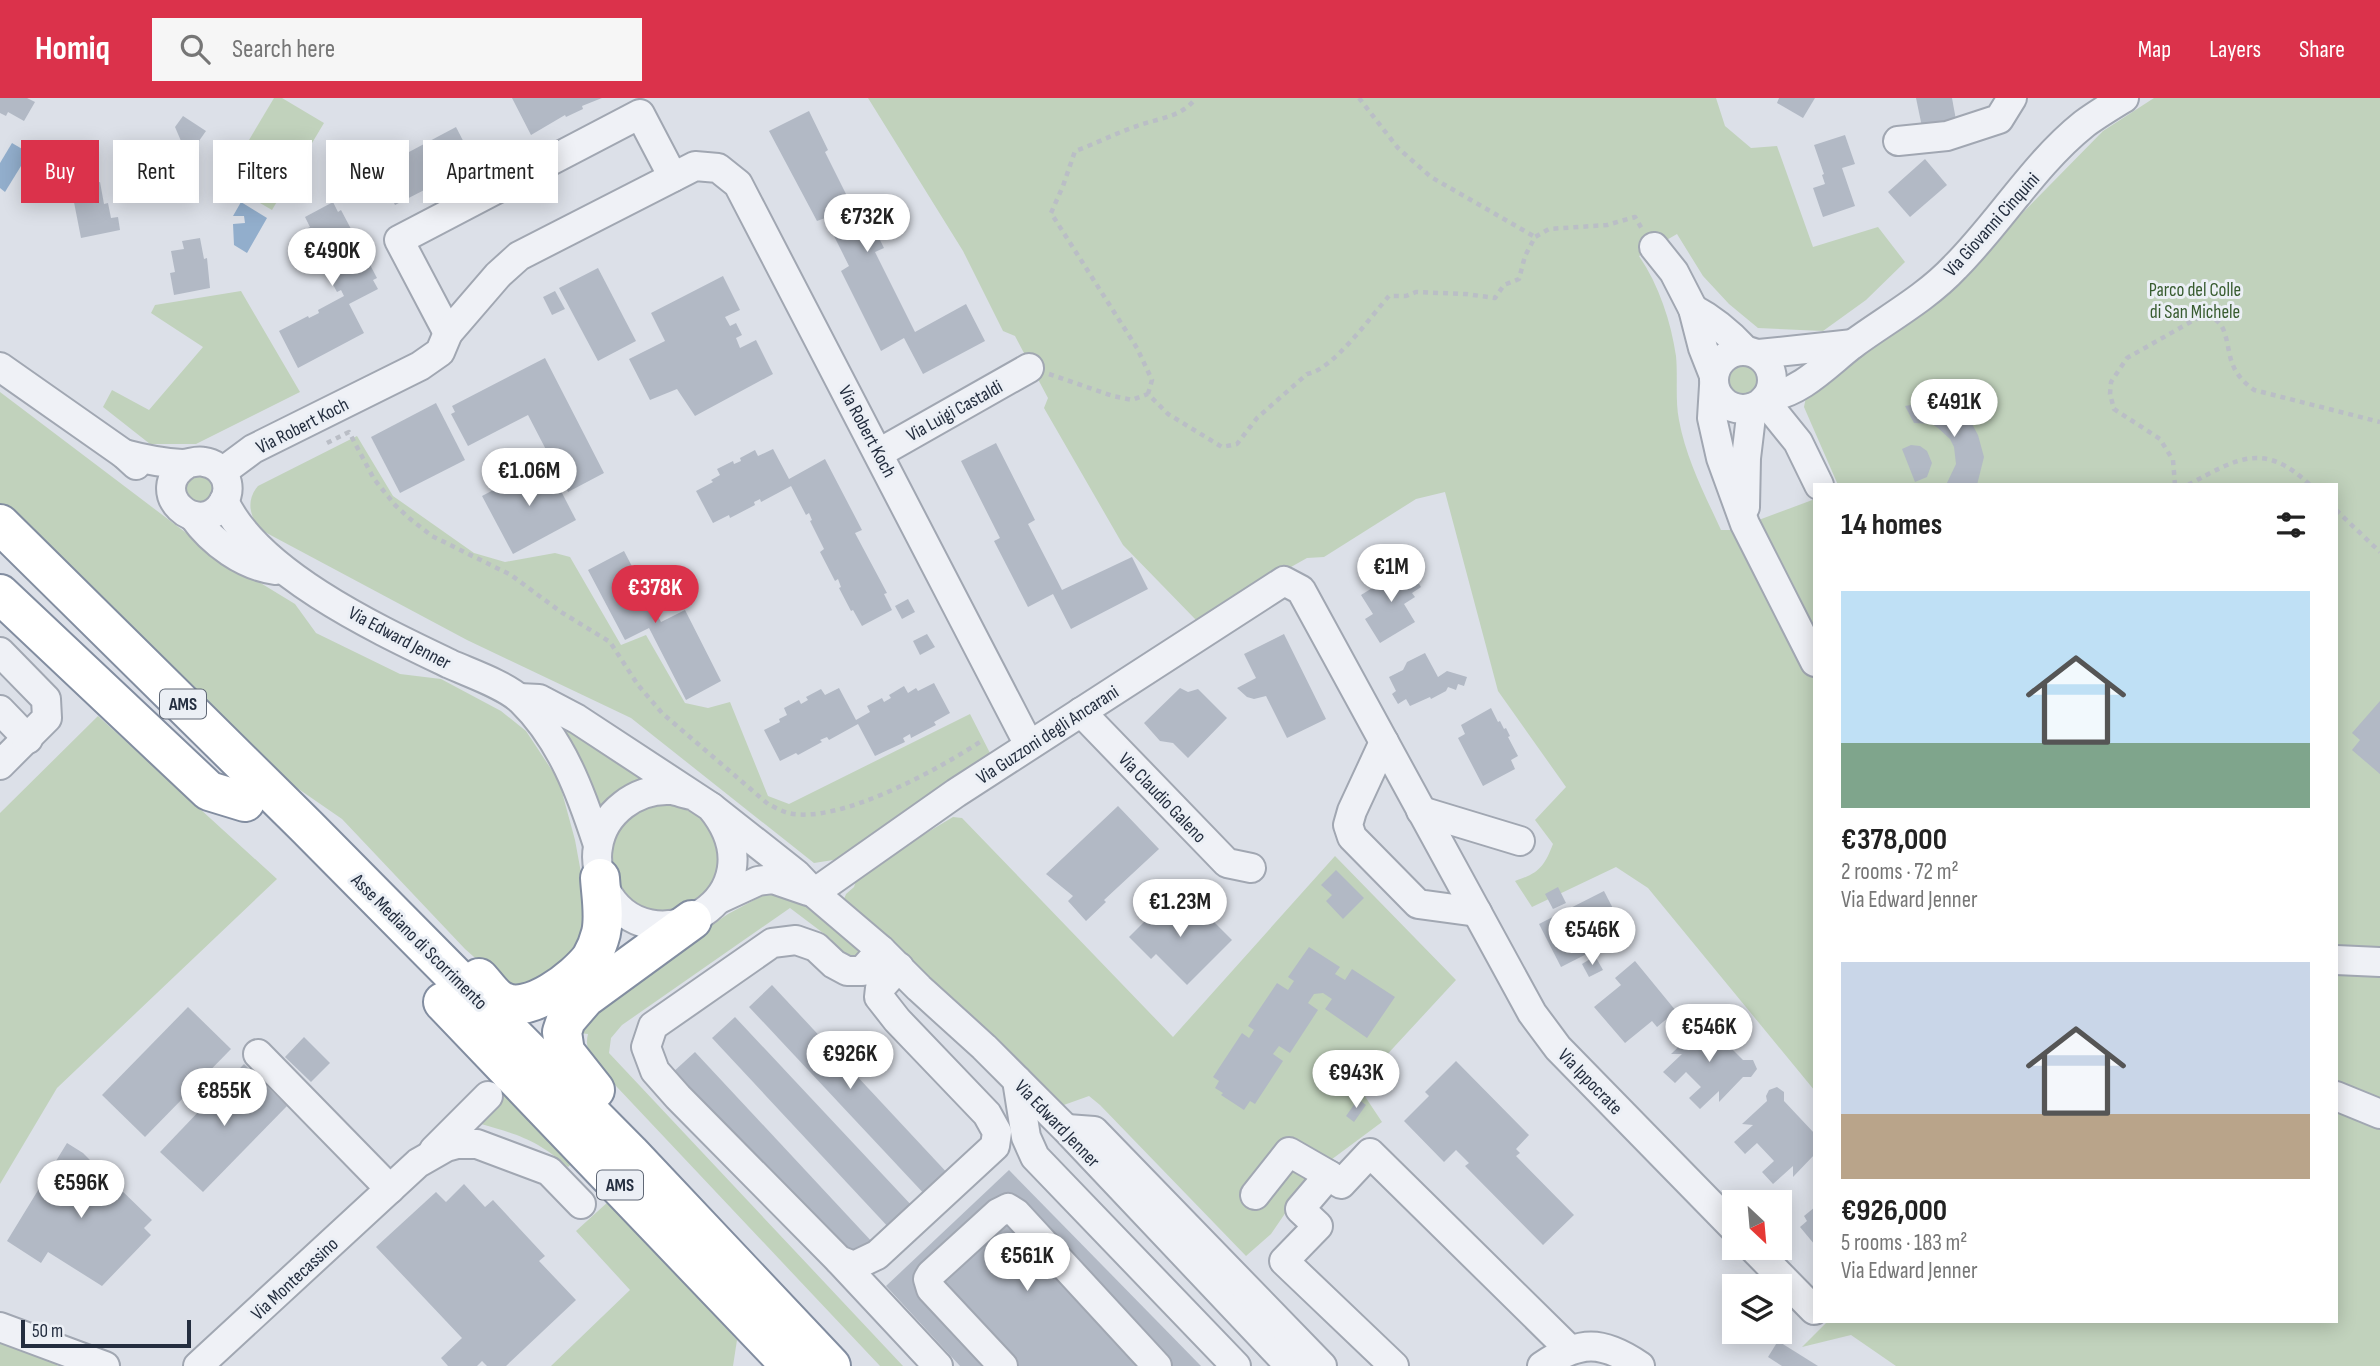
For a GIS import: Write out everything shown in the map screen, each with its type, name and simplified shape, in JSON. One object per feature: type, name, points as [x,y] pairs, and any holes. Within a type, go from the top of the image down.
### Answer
[{"type":"highway","name":"Asse Mediano di Scorrimento","points":[[0,524],[51,592],[245,802],[457,1016],[764,1352],[791,1366]]},
{"type":"highway","name":"Asse Mediano di Scorrimento","points":[[0,561],[51,592],[412,933],[630,1153],[831,1366]]},
{"type":"highway","points":[[0,594],[209,791],[245,802]]},
{"type":"highway","points":[[412,933],[447,945],[502,1002],[521,1004],[535,1000],[565,983],[592,956],[602,928],[599,862]]},
{"type":"highway","points":[[630,1153],[597,1093],[565,1052],[562,1032],[566,1020],[585,998],[705,910]]},
{"type":"street","points":[[1898,141],[1947,136],[2000,119],[2012,98]]},
{"type":"street","name":"Via Giovanni Cinquini","points":[[1760,403],[1783,395],[1804,382],[1954,269],[2058,149],[2084,125],[2124,98]]},
{"type":"street","points":[[448,333],[399,240],[640,114],[673,177]]},
{"type":"street","name":"Via Robert Koch","points":[[222,472],[253,449],[421,366],[440,352],[448,333],[498,275],[519,256],[695,166],[718,167],[738,184],[1029,745]]},
{"type":"street","points":[[1654,247],[1674,272],[1693,309],[1703,348],[1724,402],[1733,407],[1760,403]]},
{"type":"street","points":[[1693,309],[1718,324],[1771,369],[1772,388],[1760,403],[1746,458],[1745,524]]},
{"type":"street","name":"Via Giovanni Cinquini","points":[[1714,381],[1723,358],[1731,352],[1853,344]]},
{"type":"street","name":"Via Edward Jenner","points":[[0,367],[124,454],[203,530],[229,550],[259,568],[283,571]]},
{"type":"street","name":"Via Luigi Castaldi","points":[[879,453],[1029,368]]},
{"type":"street","points":[[1714,381],[1712,418],[1718,445],[1745,524],[1813,658]]},
{"type":"street","points":[[1760,403],[1798,442],[1818,483]]},
{"type":"street","name":"Via Edward Jenner","points":[[124,454],[154,461],[187,464]]},
{"type":"street","points":[[205,461],[222,472],[227,488],[224,501],[211,514],[203,517],[183,508],[172,494],[173,480],[187,464],[205,461]]},
{"type":"street","name":"Via Edward Jenner","points":[[224,501],[233,520],[249,539],[283,571],[385,633],[519,698],[539,699],[577,719],[701,801],[796,874],[814,893],[890,958],[1017,1080],[1290,1366]]},
{"type":"street","name":"Via Guzzoni degli Ancarani","points":[[814,893],[956,793],[1284,581]]},
{"type":"street","name":"Via Ippocrate","points":[[1284,581],[1301,590],[1532,1013],[1558,1048],[1722,1216]]},
{"type":"street","points":[[0,652],[46,699],[47,719],[0,765]]},
{"type":"street","name":"Via Edward Jenner","points":[[519,698],[546,729],[562,755],[581,794],[610,898],[626,914],[647,923],[669,926],[758,881],[773,879],[814,893]]},
{"type":"street","points":[[0,710],[28,739]]},
{"type":"street","name":"Via Claudio Galeno","points":[[1081,712],[1227,863],[1251,868]]},
{"type":"street","points":[[1384,742],[1352,811],[1348,825],[1352,837],[1418,904],[1477,912]]},
{"type":"street","points":[[599,862],[605,826],[617,810],[633,798],[652,791],[672,790],[701,801]]},
{"type":"street","name":"Via Edward Jenner","points":[[701,801],[723,823],[731,842],[733,862],[729,881],[705,910]]},
{"type":"street","points":[[1421,811],[1520,841]]},
{"type":"street","points":[[890,958],[862,971],[847,971],[834,964],[816,947],[796,940],[772,943],[653,1026],[646,1047],[654,1071],[938,1366]]},
{"type":"street","points":[[838,1260],[854,1266],[877,1255],[995,1146],[997,1132],[987,1114],[879,998],[890,958]]},
{"type":"street","points":[[2338,960],[2380,962]]},
{"type":"street","points":[[258,1054],[390,1189]]},
{"type":"street","points":[[1017,1080],[1027,1137],[1035,1157],[1236,1366]]},
{"type":"street","points":[[427,1157],[488,1096]]},
{"type":"street","points":[[2338,1097],[2380,1114]]},
{"type":"street","points":[[1066,1129],[1094,1131],[1322,1366]]},
{"type":"street","name":"Via Montecassino","points":[[198,1366],[390,1189],[436,1151],[457,1144],[486,1147],[549,1171],[581,1204]]},
{"type":"street","points":[[995,1146],[1010,1146],[1215,1366]]},
{"type":"street","points":[[1255,1195],[1289,1152],[1341,1184],[1370,1153],[1569,1349]]},
{"type":"street","points":[[1329,1175],[1300,1209],[1318,1226],[1284,1261],[1394,1366]]},
{"type":"street","points":[[1003,1366],[931,1289],[928,1279],[999,1213],[1008,1208],[1016,1213],[1157,1366]]},
{"type":"street","points":[[1766,1260],[1813,1309]]},
{"type":"street","points":[[0,1327],[105,1366]]},
{"type":"street","points":[[1542,1366],[1569,1349],[1600,1346],[1640,1366]]},
{"type":"path","points":[[1148,394],[1152,380],[1137,348],[1051,213],[1074,152],[1137,126],[1166,119],[1196,98]]},
{"type":"path","points":[[1359,98],[1398,148],[1431,177],[1535,237]]},
{"type":"path","points":[[1148,394],[1168,414],[1222,447],[1237,444],[1257,418],[1307,374],[1316,373],[1335,357],[1389,296],[1406,296],[1416,292],[1466,293],[1495,298],[1504,285],[1519,279],[1525,256],[1535,237],[1549,229],[1607,225],[1635,217],[1654,247]]},
{"type":"path","points":[[2175,483],[2173,460],[2160,439],[2114,409],[2110,400],[2111,382],[2127,358],[2194,320],[2205,317],[2216,320],[2224,330],[2236,373],[2254,390],[2380,422]]},
{"type":"path","points":[[1029,368],[1113,396],[1132,400],[1148,394]]},
{"type":"path","points":[[325,444],[349,432],[374,479],[409,518],[432,536],[511,575],[561,612],[610,642],[662,713],[768,804],[790,813],[822,812],[850,807],[916,778],[983,740]]},
{"type":"path","points":[[2192,483],[2217,469],[2256,457],[2277,460],[2293,469],[2308,483]]},
{"type":"path","points":[[2338,512],[2380,552]]},
{"type":"green space","points":[[274,98],[282,98],[324,123],[312,143],[312,140],[249,140]]},
{"type":"green space","points":[[868,98],[1716,98],[1725,126],[1751,148],[1777,146],[1813,247],[1878,227],[1905,262],[1866,300],[1823,331],[1758,328],[1729,304],[1703,276],[1677,234],[1639,256],[1658,291],[1671,330],[1676,356],[1678,412],[1686,449],[1721,530],[1732,530],[1813,500],[1813,1089],[1648,888],[1616,867],[1532,907],[1515,881],[1535,872],[1547,858],[1553,844],[1535,820],[1566,787],[1498,691],[1445,492],[1416,499],[1324,557],[1307,558],[1196,620],[1123,545],[1044,408],[1048,398],[1015,336],[1003,331],[963,251]]},
{"type":"green space","name":"Parco del Colle di San Michele","points":[[2154,98],[2380,98],[2380,1366],[1896,1366],[1851,1335],[1802,1347],[1826,1323],[2338,1323],[2338,483],[1837,483],[1804,407],[1807,392],[1939,298],[2103,131]]},
{"type":"green space","points":[[260,203],[276,203],[272,210]]},
{"type":"green space","points":[[241,291],[300,392],[196,444],[150,444],[103,407],[112,390],[149,410],[203,347],[151,313],[155,305]]},
{"type":"green space","points":[[1742,361],[1756,366],[1761,380],[1756,394],[1742,399],[1728,394],[1723,380],[1728,366]]},
{"type":"green space","points":[[0,392],[218,557],[295,604],[316,633],[400,674],[441,679],[501,711],[526,731],[559,781],[575,840],[586,900],[586,935],[576,957],[522,989],[499,979],[465,949],[342,819],[258,761],[0,507]]},
{"type":"green space","points":[[357,436],[393,496],[474,553],[505,562],[555,553],[570,557],[621,645],[646,635],[685,703],[708,708],[730,702],[768,796],[789,804],[970,714],[991,755],[846,858],[814,863],[631,718],[467,640],[261,530],[250,508],[258,486]]},
{"type":"green space","points":[[211,473],[216,497],[195,508],[180,484],[182,478]]},
{"type":"green space","points":[[98,716],[277,879],[57,1088],[0,1184],[0,813]]},
{"type":"green space","points":[[553,718],[660,783],[601,815],[583,766]]},
{"type":"green space","points":[[665,805],[685,809],[702,821],[714,838],[718,858],[714,878],[702,895],[685,907],[665,911],[645,907],[628,895],[616,878],[612,858],[616,838],[628,821],[645,809]]},
{"type":"green space","points":[[953,817],[962,818],[1173,1037],[1335,856],[1456,980],[1358,1086],[1382,1122],[1312,1174],[1271,1234],[1246,1256],[1100,1105],[1089,1096],[1061,1106],[844,899],[854,887],[858,874]]},
{"type":"green space","points":[[769,892],[800,901],[865,956],[859,965],[836,949],[831,939],[790,908],[622,1025],[611,1038],[609,1053],[903,1366],[880,1366],[600,1069],[588,1049],[588,1034],[579,1033],[619,988],[728,914]]},
{"type":"green space","points":[[508,1090],[578,1158],[568,1167],[528,1140],[481,1124],[478,1120]]},
{"type":"green space","points":[[609,1201],[737,1340],[733,1366],[551,1366],[630,1290],[576,1231]]},
{"type":"green space","points":[[0,1335],[63,1359],[57,1366],[0,1366]]},
{"type":"water","points":[[12,143],[21,148],[21,166],[5,192],[0,188],[0,163]]},
{"type":"water","points":[[243,203],[267,218],[247,253],[234,245],[233,224],[245,223],[244,216],[233,216]]},
{"type":"building","points":[[0,98],[27,98],[35,102],[24,121],[8,112],[6,116],[0,113]]},
{"type":"building","points":[[512,98],[602,98],[582,106],[583,109],[566,117],[565,115],[531,135]]},
{"type":"building","points":[[1779,98],[1815,98],[1803,118],[1777,103]]},
{"type":"building","points":[[1916,98],[1952,98],[1956,120],[1922,127]]},
{"type":"building","points":[[809,111],[828,150],[825,152],[851,204],[860,200],[884,248],[875,252],[915,332],[966,304],[985,341],[923,374],[904,338],[881,351],[841,271],[849,266],[825,218],[817,221],[769,131]]},
{"type":"building","points":[[183,116],[206,131],[199,141],[181,140],[175,127]]},
{"type":"building","points":[[456,127],[463,140],[432,140]]},
{"type":"building","points":[[1845,135],[1855,164],[1842,168],[1855,206],[1823,217],[1813,188],[1825,184],[1824,174],[1814,145]]},
{"type":"building","points":[[423,145],[423,191],[409,198],[409,152]]},
{"type":"building","points":[[1925,159],[1947,185],[1910,217],[1888,192]]},
{"type":"building","points":[[99,182],[104,204],[108,203],[111,218],[118,217],[120,230],[81,238],[74,203],[99,203]]},
{"type":"building","points":[[331,203],[338,212],[341,210],[377,278],[373,280],[378,289],[349,304],[364,333],[298,368],[279,331],[319,313],[318,310],[344,296],[341,290],[337,292],[324,268],[327,267],[322,257],[319,259],[313,254],[305,238],[309,236],[306,229],[310,227],[305,217]]},
{"type":"building","points":[[200,238],[204,259],[207,258],[210,288],[174,295],[170,273],[175,272],[171,251],[184,249],[182,241]]},
{"type":"building","points":[[598,268],[636,341],[598,361],[559,288]]},
{"type":"building","points":[[723,276],[740,310],[725,317],[730,326],[736,323],[742,335],[736,338],[740,348],[756,340],[773,374],[695,416],[677,389],[650,400],[629,359],[665,341],[651,313]]},
{"type":"building","points":[[555,291],[565,309],[552,315],[543,297]]},
{"type":"building","points":[[545,358],[604,473],[568,492],[528,415],[468,446],[451,414],[455,412],[452,406]]},
{"type":"building","points":[[1928,402],[1948,406],[1960,412],[1972,424],[1984,457],[1978,483],[1947,483],[1956,464],[1950,439],[1932,424],[1914,423],[1905,406]]},
{"type":"building","points":[[436,403],[465,460],[400,493],[371,437]]},
{"type":"building","points":[[996,443],[1035,520],[1028,524],[1062,590],[1132,557],[1148,589],[1071,629],[1053,594],[1028,607],[994,541],[1000,538],[961,461]]},
{"type":"building","points":[[1911,445],[1920,446],[1927,451],[1932,463],[1927,477],[1915,482],[1902,449]]},
{"type":"building","points":[[773,449],[789,479],[825,459],[862,530],[855,533],[887,593],[884,594],[892,610],[862,626],[839,588],[838,579],[835,581],[820,552],[824,549],[810,521],[812,520],[809,513],[806,515],[791,486],[761,502],[760,499],[754,502],[755,505],[730,518],[729,515],[713,523],[696,491],[720,475],[717,469],[733,461],[734,464],[741,461],[740,458],[755,450],[758,456]]},
{"type":"building","points":[[546,462],[576,520],[513,554],[482,496]]},
{"type":"building","points":[[624,551],[661,622],[685,610],[721,681],[686,700],[649,628],[625,640],[588,570]]},
{"type":"building","points":[[1408,566],[1421,587],[1412,593],[1415,597],[1404,604],[1415,622],[1380,643],[1365,619],[1373,614],[1361,595]]},
{"type":"building","points":[[908,599],[915,612],[902,619],[895,606]]},
{"type":"building","points":[[927,634],[935,647],[920,655],[913,641]]},
{"type":"building","points":[[1284,634],[1326,719],[1287,738],[1266,696],[1254,699],[1247,697],[1237,688],[1256,678],[1244,654]]},
{"type":"building","points":[[1425,653],[1438,677],[1447,671],[1467,677],[1464,686],[1458,684],[1456,690],[1448,687],[1446,691],[1431,699],[1430,697],[1410,706],[1406,699],[1398,704],[1392,694],[1396,691],[1389,677],[1403,670],[1407,662]]},
{"type":"building","points":[[934,683],[950,713],[934,722],[936,725],[911,738],[910,734],[903,738],[905,742],[875,756],[858,724],[829,740],[827,737],[820,740],[822,742],[798,755],[796,753],[780,761],[764,730],[787,715],[784,708],[799,700],[801,704],[808,700],[806,697],[821,689],[825,695],[839,688],[856,720],[870,712],[867,706],[882,698],[884,702],[891,698],[889,695],[904,686],[908,693]]},
{"type":"building","points":[[1180,688],[1188,692],[1198,689],[1227,718],[1188,758],[1173,743],[1160,741],[1144,723]]},
{"type":"building","points":[[2380,701],[2380,774],[2352,750],[2360,740],[2352,733]]},
{"type":"building","points":[[1491,708],[1498,722],[1506,728],[1518,756],[1511,760],[1515,769],[1483,786],[1458,738],[1465,734],[1461,725]]},
{"type":"building","points":[[1118,806],[1159,849],[1104,900],[1106,902],[1086,921],[1068,901],[1073,896],[1046,874]]},
{"type":"building","points":[[1336,870],[1364,898],[1343,919],[1326,901],[1332,895],[1321,885]]},
{"type":"building","points":[[1558,887],[1566,903],[1553,909],[1545,894]]},
{"type":"building","points":[[1604,891],[1626,934],[1561,967],[1539,924]]},
{"type":"building","points":[[1172,894],[1202,924],[1209,917],[1232,940],[1187,985],[1156,954],[1151,959],[1129,937]]},
{"type":"building","points":[[1309,947],[1340,967],[1335,974],[1345,980],[1352,969],[1395,997],[1367,1038],[1325,1009],[1332,999],[1323,993],[1314,994],[1308,1003],[1318,1010],[1290,1053],[1279,1046],[1273,1054],[1283,1061],[1255,1104],[1250,1101],[1244,1110],[1221,1095],[1223,1093],[1215,1088],[1219,1081],[1213,1077],[1242,1033],[1249,1038],[1254,1030],[1248,1026],[1277,983],[1288,990],[1294,981],[1288,977]]},
{"type":"building","points":[[1595,956],[1603,970],[1589,977],[1582,964]]},
{"type":"building","points":[[1635,961],[1676,1011],[1657,1027],[1652,1021],[1625,1043],[1594,1007],[1621,985],[1615,978]]},
{"type":"building","points":[[772,985],[951,1177],[928,1198],[749,1007]]},
{"type":"building","points":[[188,1007],[231,1049],[145,1137],[102,1095]]},
{"type":"building","points":[[1703,1016],[1713,1019],[1714,1031],[1743,1060],[1753,1060],[1757,1069],[1751,1077],[1743,1077],[1719,1102],[1719,1091],[1700,1109],[1689,1098],[1701,1087],[1686,1072],[1675,1083],[1663,1072],[1682,1054],[1671,1054],[1696,1030],[1696,1023]]},
{"type":"building","points":[[735,1017],[914,1208],[891,1230],[712,1038]]},
{"type":"building","points":[[304,1037],[330,1063],[311,1082],[285,1057]]},
{"type":"building","points":[[695,1052],[874,1244],[851,1265],[672,1073]]},
{"type":"building","points":[[1456,1061],[1529,1135],[1516,1149],[1520,1153],[1516,1156],[1574,1215],[1543,1245],[1465,1166],[1469,1163],[1456,1150],[1444,1162],[1404,1121],[1429,1096],[1425,1092]]},
{"type":"building","points":[[244,1064],[287,1106],[203,1192],[160,1152]]},
{"type":"building","points":[[1777,1087],[1784,1092],[1784,1101],[1813,1132],[1813,1156],[1793,1177],[1793,1166],[1773,1184],[1762,1172],[1774,1161],[1757,1143],[1745,1154],[1734,1142],[1753,1125],[1742,1124],[1767,1101],[1769,1090]]},
{"type":"building","points":[[1358,1099],[1366,1105],[1354,1122],[1346,1116]]},
{"type":"building","points":[[67,1143],[83,1153],[98,1168],[94,1174],[115,1187],[116,1185],[152,1220],[144,1228],[151,1235],[102,1286],[48,1252],[41,1263],[7,1241]]},
{"type":"building","points":[[1009,1170],[1201,1366],[960,1366],[886,1286]]},
{"type":"building","points":[[464,1184],[485,1207],[493,1200],[545,1256],[539,1261],[576,1300],[506,1366],[487,1366],[482,1361],[477,1366],[448,1366],[441,1358],[462,1338],[376,1247],[436,1192],[446,1202]]},
{"type":"building","points":[[1813,1209],[1813,1243],[1800,1227],[1807,1221],[1804,1216]]},
{"type":"building","points":[[1776,1344],[1783,1344],[1818,1366],[1782,1366],[1768,1357]]}]
